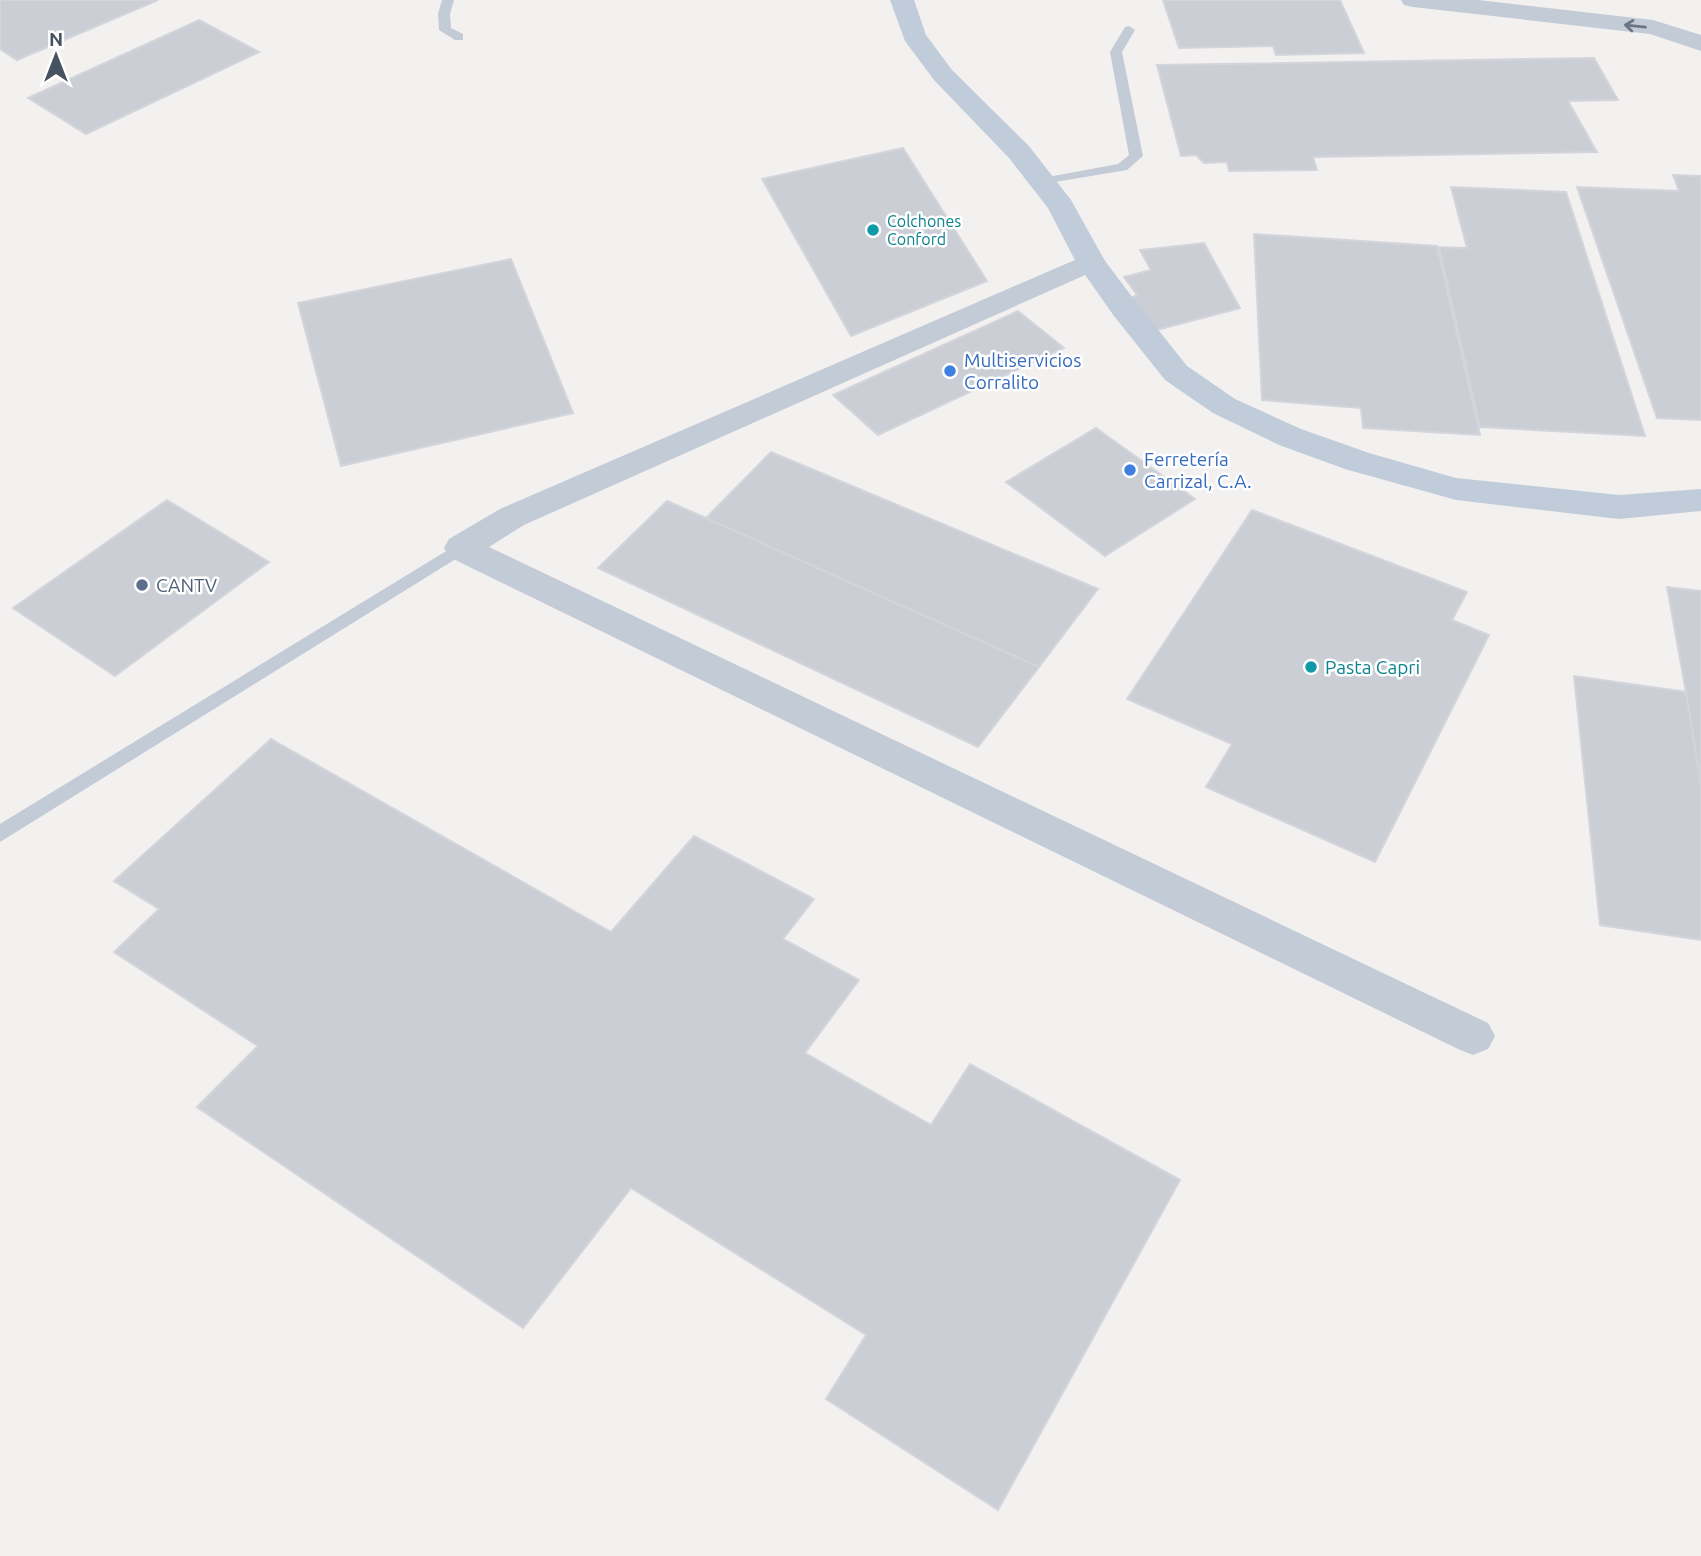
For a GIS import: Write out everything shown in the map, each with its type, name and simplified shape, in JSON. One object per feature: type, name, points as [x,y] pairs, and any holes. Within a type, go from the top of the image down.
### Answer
[{"type":"street","points":[[902,0],[914,36],[943,75],[1019,152],[1061,206],[1091,262],[1177,373],[1224,406],[1290,437],[1357,461],[1457,489],[1619,507],[1701,500]]},
{"type":"street","points":[[1413,0],[1653,27],[1701,43]]},
{"type":"street","points":[[461,548],[512,517],[1091,262]]},
{"type":"street","points":[[461,548],[1474,1036]]},
{"type":"lane","points":[[448,0],[444,14],[444,30],[458,37]]},
{"type":"lane","points":[[1042,182],[1122,167],[1136,156],[1116,52],[1129,30]]},
{"type":"lane","points":[[0,834],[461,548]]},
{"type":"building","points":[[158,0],[17,60],[0,49],[0,1]]},
{"type":"building","points":[[1163,0],[1340,0],[1364,53],[1276,55],[1273,46],[1179,48]]},
{"type":"building","points":[[199,20],[259,52],[86,134],[28,98]]},
{"type":"building","points":[[1594,58],[1618,100],[1568,101],[1597,152],[1313,157],[1317,170],[1229,171],[1227,162],[1204,163],[1196,155],[1181,156],[1157,65]]},
{"type":"building","name":"Colchones Conford","points":[[903,148],[987,281],[851,336],[762,179]]},
{"type":"building","points":[[1673,175],[1701,176],[1701,420],[1657,418],[1577,187],[1679,191]]},
{"type":"building","points":[[1451,187],[1566,192],[1645,436],[1480,427],[1439,247],[1467,248]]},
{"type":"building","points":[[1254,234],[1437,246],[1480,435],[1363,428],[1361,408],[1262,400]]},
{"type":"building","points":[[1204,243],[1240,308],[1157,330],[1127,300],[1137,295],[1124,277],[1151,270],[1140,250]]},
{"type":"building","points":[[511,259],[573,413],[341,466],[298,303]]},
{"type":"building","name":"Multiservicios Corralito","points":[[1018,311],[1064,348],[878,435],[833,395]]},
{"type":"building","points":[[1096,428],[1195,499],[1105,556],[1006,482]]},
{"type":"building","points":[[771,452],[1098,589],[1039,667],[706,518]]},
{"type":"building","name":"CANTV","points":[[167,500],[269,562],[115,676],[13,608]]},
{"type":"building","points":[[667,501],[1039,667],[978,747],[598,568]]},
{"type":"building","name":"Pasta Capri","points":[[1252,510],[1467,592],[1452,620],[1489,635],[1375,862],[1206,787],[1232,744],[1127,699]]},
{"type":"building","points":[[1667,587],[1701,591],[1701,785],[1686,692]]},
{"type":"building","points":[[1574,676],[1686,692],[1701,785],[1701,940],[1600,925]]},
{"type":"building","points":[[271,739],[611,932],[694,836],[814,899],[783,939],[859,980],[805,1053],[931,1125],[970,1064],[1180,1180],[998,1510],[826,1399],[866,1335],[631,1188],[523,1328],[197,1107],[258,1046],[114,952],[159,909],[114,881]]},
{"type":"place","name":"Colchones Conford","points":[[873,230]]},
{"type":"place","name":"Multiservicios Corralito","points":[[950,371]]},
{"type":"place","name":"Ferretería Carrizal, C.A.","points":[[1130,470]]},
{"type":"place","name":"CANTV","points":[[142,585]]},
{"type":"place","name":"Pasta Capri","points":[[1311,667]]}]
